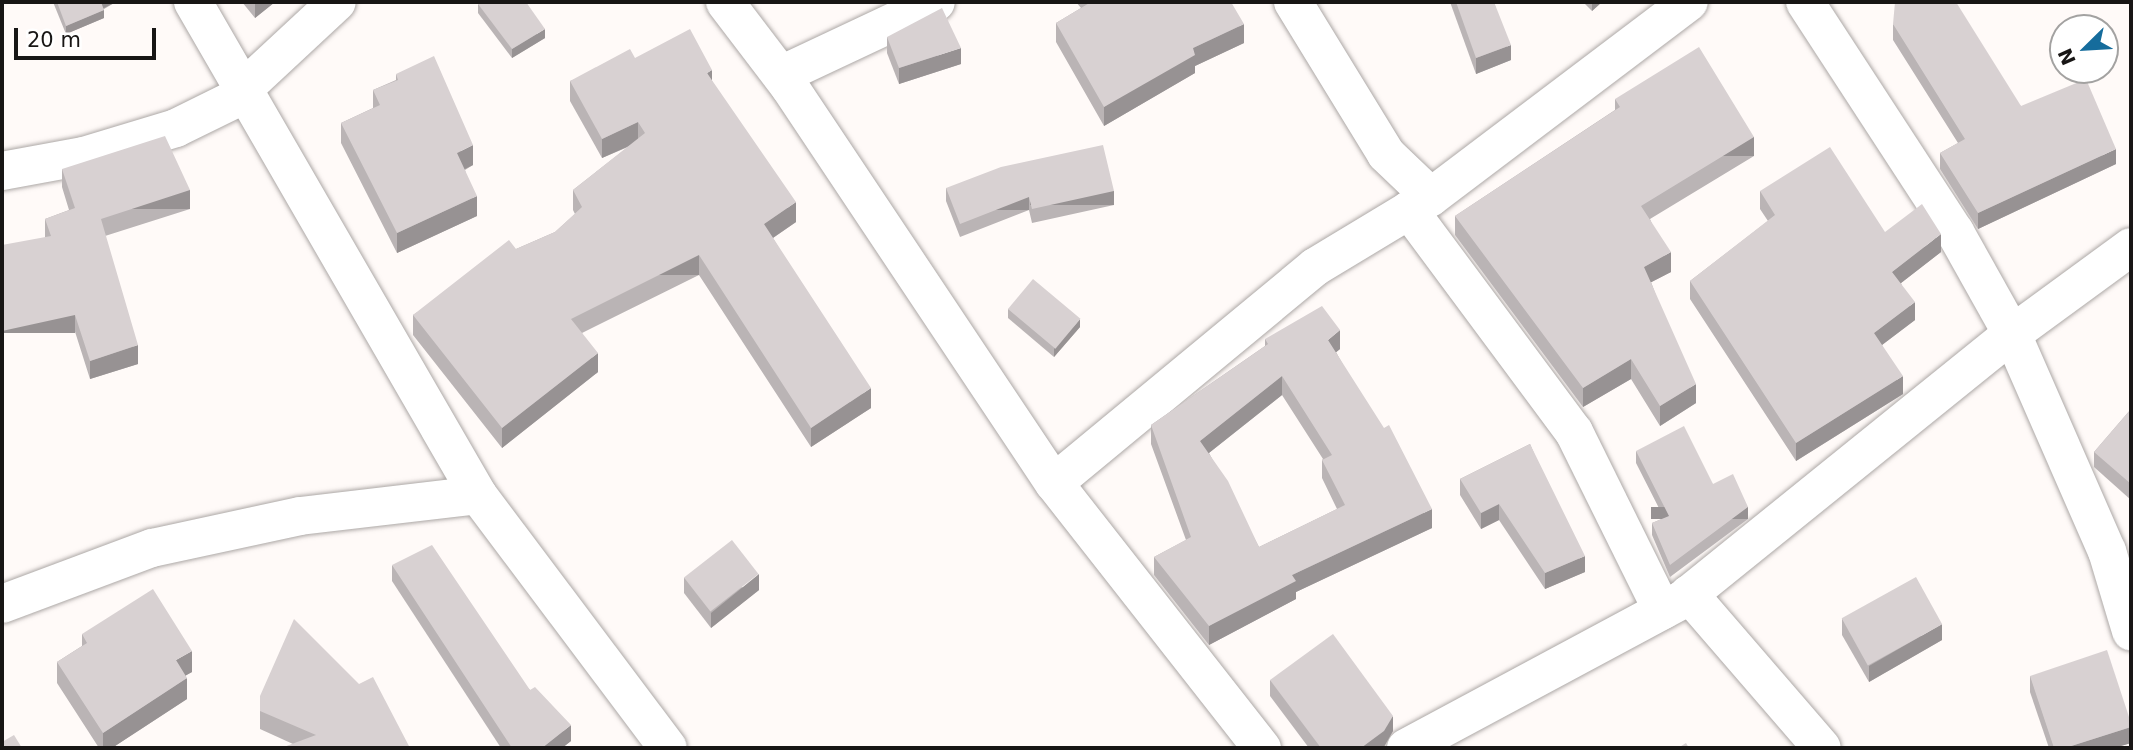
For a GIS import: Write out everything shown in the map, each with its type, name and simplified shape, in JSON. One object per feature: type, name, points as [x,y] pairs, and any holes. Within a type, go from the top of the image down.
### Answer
[{"type":"street","points":[[193,2],[241,94],[335,239],[478,495],[668,748]]},
{"type":"street","points":[[2,170],[84,156],[176,128],[241,94],[337,2]]},
{"type":"street","points":[[725,2],[781,75],[1054,483],[1262,748]]},
{"type":"street","points":[[781,75],[936,2]]},
{"type":"street","points":[[1293,2],[1386,154],[1574,432],[1676,602],[1822,748]]},
{"type":"street","points":[[1054,483],[1315,267],[1420,204],[1689,2]]},
{"type":"street","points":[[1805,2],[1955,232],[2012,334],[2107,551],[2131,631]]},
{"type":"street","points":[[1406,748],[1676,602],[2012,334],[2131,247]]},
{"type":"street","points":[[2,604],[152,548],[300,516],[478,495]]},
{"type":"building","points":[[57,2],[101,2],[104,10],[66,26]]},
{"type":"building","points":[[526,2],[545,29],[512,49],[478,4]]},
{"type":"building","points":[[1091,2],[1231,2],[1244,24],[1193,48],[1195,55],[1104,107],[1056,23]]},
{"type":"building","points":[[1456,2],[1494,2],[1511,45],[1476,58]]},
{"type":"building","points":[[1895,2],[1956,2],[2021,106],[2074,84],[2088,84],[2116,149],[1978,213],[1940,153],[1965,139],[1893,24]]},
{"type":"building","points":[[942,8],[961,48],[899,68],[887,37]]},
{"type":"building","points":[[690,29],[712,70],[707,73],[796,202],[764,224],[871,388],[811,428],[699,255],[571,319],[598,353],[502,428],[413,315],[509,240],[516,249],[555,232],[582,207],[573,190],[645,133],[638,122],[602,139],[570,81],[630,49],[635,58]]},
{"type":"building","points":[[1699,47],[1754,137],[1641,206],[1671,252],[1644,267],[1696,384],[1660,406],[1631,359],[1583,388],[1455,216],[1620,107],[1615,99]]},
{"type":"building","points":[[434,56],[473,145],[457,153],[477,196],[397,233],[341,123],[380,105],[373,90],[398,80],[396,74]]},
{"type":"building","points":[[165,136],[190,190],[101,219],[138,345],[90,361],[75,315],[2,331],[2,245],[51,236],[45,219],[75,208],[62,169]]},
{"type":"building","points":[[1103,145],[1114,191],[1032,209],[1029,197],[960,224],[946,188],[1001,167]]},
{"type":"building","points":[[1830,147],[1885,232],[1922,204],[1941,234],[1892,272],[1915,302],[1874,333],[1903,376],[1796,443],[1690,281],[1775,215],[1760,191]]},
{"type":"building","points":[[1033,279],[1080,319],[1055,349],[1008,309]]},
{"type":"building","points":[[1322,306],[1340,330],[1328,340],[1384,428],[1389,425],[1432,509],[1292,575],[1296,581],[1209,626],[1154,557],[1191,537],[1151,425],[1268,344],[1265,339]],"holes":[[[1282,376],[1332,455],[1322,460],[1345,505],[1259,547],[1228,481],[1200,441]]]},
{"type":"building","points":[[2131,409],[2131,484],[2094,452]]},
{"type":"building","points":[[1684,426],[1713,484],[1733,474],[1748,507],[1670,565],[1652,523],[1669,516],[1636,451]]},
{"type":"building","points":[[1530,444],[1585,556],[1545,573],[1499,504],[1481,513],[1460,479]]},
{"type":"building","points":[[732,540],[758,574],[710,611],[684,578]]},
{"type":"building","points":[[432,545],[530,690],[535,687],[571,725],[542,748],[512,748],[392,565]]},
{"type":"building","points":[[1916,577],[1942,624],[1868,665],[1842,618]]},
{"type":"building","points":[[153,589],[192,651],[176,660],[187,678],[103,733],[57,662],[87,643],[82,634]]},
{"type":"building","points":[[294,619],[359,684],[373,677],[410,748],[281,748],[316,735],[260,711],[260,696]]},
{"type":"building","points":[[1333,634],[1393,716],[1384,731],[1361,748],[1321,748],[1270,680]]},
{"type":"building","points":[[2107,650],[2131,727],[2065,748],[2054,748],[2030,676]]},
{"type":"building","points":[[14,735],[22,748],[2,748],[2,742]]}]
